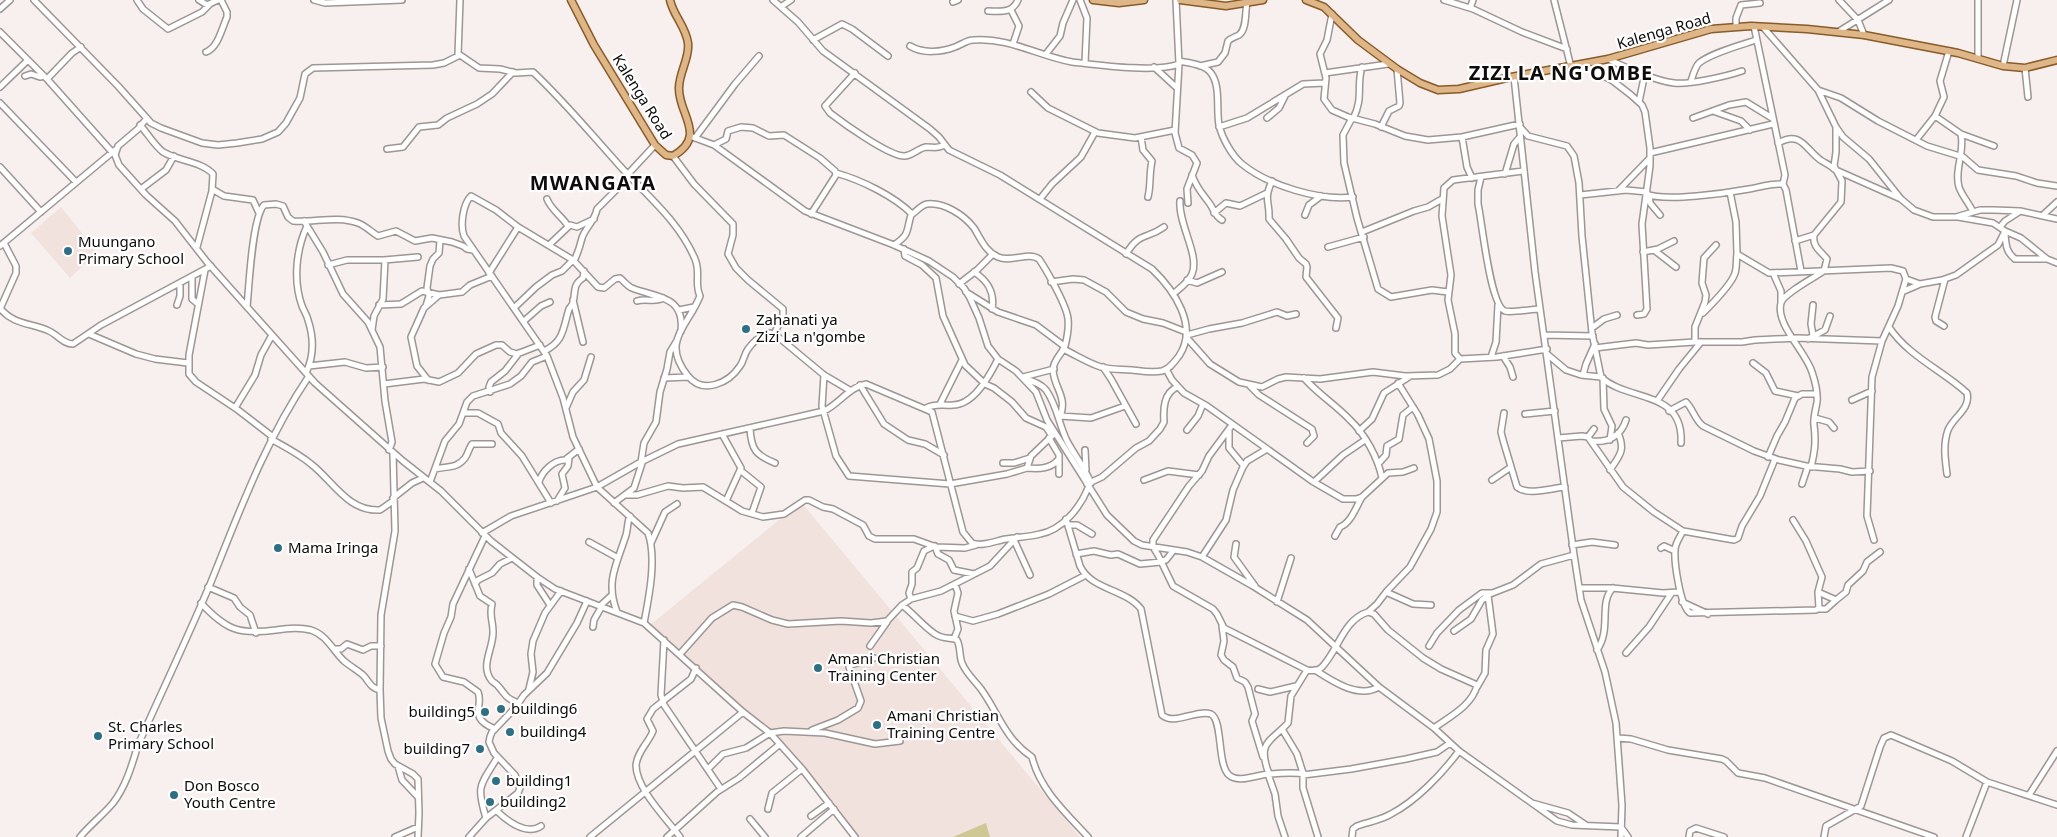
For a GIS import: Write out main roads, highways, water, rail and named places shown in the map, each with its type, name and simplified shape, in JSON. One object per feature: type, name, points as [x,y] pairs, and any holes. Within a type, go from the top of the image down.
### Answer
[{"type":"main road","name":"Kalenga Road","points":[[572,0],[594,45],[655,145],[666,155],[673,156],[692,137],[680,98],[679,87],[688,51],[688,43],[670,0]]},
{"type":"main road","points":[[1093,0],[1119,3],[1144,0]]},
{"type":"main road","points":[[1180,0],[1226,6],[1263,0]]},
{"type":"main road","name":"Kalenga Road","points":[[1306,0],[1324,7],[1358,40],[1388,64],[1420,83],[1438,90],[1459,89],[1608,59],[1692,34],[1754,26],[1807,28],[1864,36],[1949,51],[2003,66],[2025,68],[2057,60]]},
{"type":"place","name":"Muungano Primary School","points":[[68,251]]},
{"type":"place","name":"Zahanati ya Zizi La n'gombe","points":[[746,329]]},
{"type":"place","name":"Mama Iringa","points":[[278,548]]},
{"type":"place","name":"Amani Christian Training Center","points":[[818,668]]},
{"type":"place","name":"building6","points":[[501,709]]},
{"type":"place","name":"building5","points":[[485,712]]},
{"type":"place","name":"Amani Christian Training Centre","points":[[877,725]]},
{"type":"place","name":"building4","points":[[510,732]]},
{"type":"place","name":"St. Charles Primary School","points":[[98,736]]},
{"type":"place","name":"building7","points":[[480,749]]},
{"type":"place","name":"building1","points":[[496,781]]},
{"type":"place","name":"Don Bosco Youth Centre","points":[[174,795]]},
{"type":"place","name":"building2","points":[[490,802]]},
{"type":"district","name":"ZIZI LA NG'OMBE","points":[[1561,73]]},
{"type":"district","name":"MWANGATA","points":[[593,183]]}]
